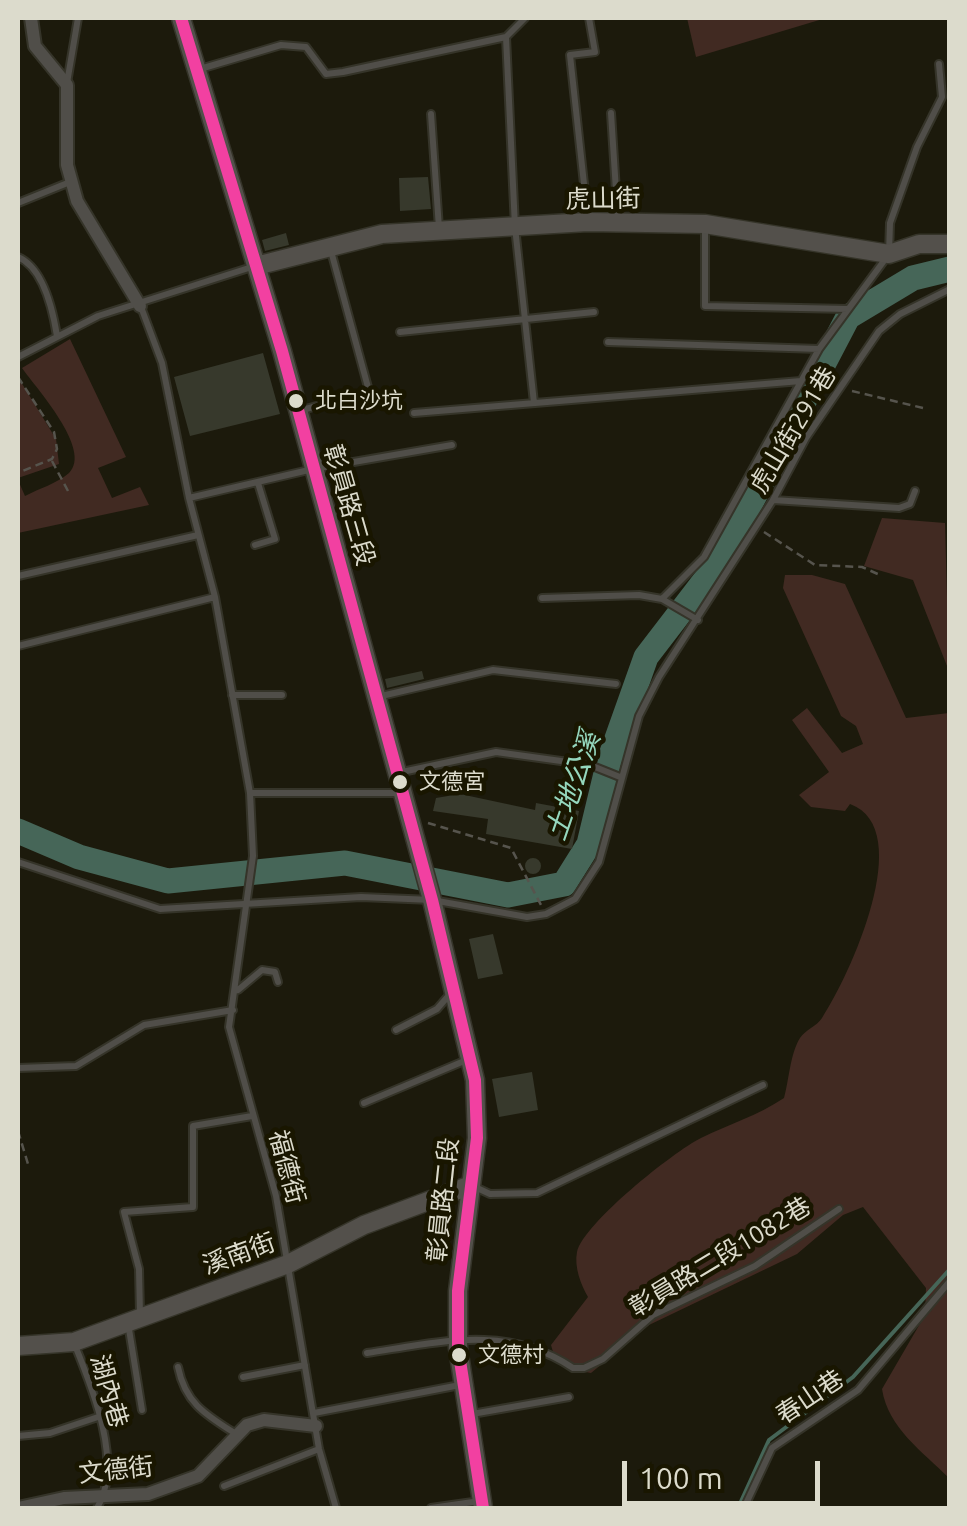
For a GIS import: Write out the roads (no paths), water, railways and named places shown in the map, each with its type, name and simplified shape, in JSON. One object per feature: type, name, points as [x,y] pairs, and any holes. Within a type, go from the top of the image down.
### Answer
[{"type":"main road","name":"彰員路三段","points":[[181,18],[298,411],[430,894]]},
{"type":"main road","name":"虎山街","points":[[256,266],[382,234],[588,222],[706,224],[888,254],[919,244],[950,244]]},
{"type":"main road","name":"彰員路二段","points":[[430,894],[470,1059],[476,1138],[458,1291],[458,1340],[482,1505]]},
{"type":"main road","name":"溪南街","points":[[18,1346],[74,1342],[288,1264],[364,1224],[471,1185]]},
{"type":"street","points":[[31,18],[35,46],[67,84],[70,182],[77,201],[140,306]]},
{"type":"street","points":[[236,1434],[264,1420],[315,1420]]},
{"type":"street","name":"文德街","points":[[18,1508],[64,1498],[100,1504],[148,1494],[198,1476],[236,1434]]},
{"type":"lane","points":[[67,84],[78,18]]},
{"type":"lane","points":[[197,70],[282,45],[306,47],[326,74],[506,37],[525,18]]},
{"type":"lane","points":[[588,222],[570,55],[595,52],[589,18]]},
{"type":"lane","points":[[506,37],[515,227],[534,403]]},
{"type":"lane","points":[[666,601],[704,557],[819,349],[888,254],[890,223],[918,146],[942,97],[939,64]]},
{"type":"lane","points":[[611,113],[618,223]]},
{"type":"lane","points":[[431,114],[439,229]]},
{"type":"lane","points":[[18,203],[70,182]]},
{"type":"lane","points":[[706,224],[705,306],[849,309]]},
{"type":"lane","points":[[298,411],[369,391],[330,246]]},
{"type":"lane","points":[[18,257],[28,261],[52,305],[57,336]]},
{"type":"lane","points":[[18,357],[98,316],[140,306],[256,266]]},
{"type":"lane","name":"虎山街291巷","points":[[18,862],[160,908],[430,894],[527,918],[546,914],[575,899],[599,862],[617,775],[638,716],[695,618],[880,331],[900,314],[950,289]]},
{"type":"lane","name":"福德街","points":[[140,306],[162,363],[188,498],[215,597],[250,793],[253,856],[229,1027],[276,1196],[319,1448],[336,1508]]},
{"type":"lane","points":[[400,332],[594,312]]},
{"type":"lane","points":[[608,342],[819,349]]},
{"type":"lane","points":[[414,413],[802,381]]},
{"type":"lane","points":[[188,498],[313,469],[452,445]]},
{"type":"lane","points":[[256,545],[275,539],[258,483]]},
{"type":"lane","points":[[773,500],[899,508],[910,504],[915,491]]},
{"type":"lane","points":[[18,576],[198,535]]},
{"type":"lane","points":[[542,598],[639,595],[666,601],[695,618]]},
{"type":"lane","points":[[18,646],[215,597]]},
{"type":"lane","points":[[376,698],[493,670],[616,684]]},
{"type":"lane","points":[[232,695],[282,694]]},
{"type":"lane","points":[[396,773],[496,752],[590,766],[617,775]]},
{"type":"lane","points":[[250,793],[402,793]]},
{"type":"lane","points":[[237,990],[262,970],[275,972],[278,982]]},
{"type":"lane","points":[[396,1030],[437,1009],[454,990]]},
{"type":"lane","points":[[18,1068],[76,1066],[144,1025],[232,1010]]},
{"type":"lane","points":[[364,1102],[470,1059]]},
{"type":"lane","points":[[471,1185],[490,1194],[537,1193],[763,1085]]},
{"type":"lane","points":[[142,1410],[134,1318],[139,1270],[124,1212],[193,1207],[193,1126],[252,1116]]},
{"type":"lane","name":"彰員路二段1082巷","points":[[458,1340],[510,1340],[573,1368],[584,1368],[654,1315],[755,1266],[839,1209]]},
{"type":"lane","name":"春山巷","points":[[744,1508],[772,1448],[858,1390],[950,1281]]},
{"type":"lane","points":[[368,1353],[458,1340]]},
{"type":"lane","name":"湖內巷","points":[[74,1342],[98,1418],[106,1461],[100,1504]]},
{"type":"lane","points":[[243,1376],[305,1365]]},
{"type":"lane","points":[[178,1367],[183,1390],[199,1411],[236,1434]]},
{"type":"lane","points":[[315,1420],[464,1384]]},
{"type":"lane","points":[[468,1415],[569,1397]]},
{"type":"lane","points":[[18,1436],[50,1433],[98,1418]]},
{"type":"lane","points":[[224,1486],[319,1448]]},
{"type":"lane","points":[[431,1508],[482,1505]]},
{"type":"waterway","name":"土地公溪","points":[[18,831],[79,857],[168,881],[345,863],[508,895],[564,884],[589,844],[609,761],[646,657],[722,558],[848,317],[913,278],[950,269]]},
{"type":"waterway","points":[[738,1508],[769,1440],[853,1377],[950,1269]]},
{"type":"place","name":"北白沙坑","points":[[296,401]]},
{"type":"place","name":"文德宮","points":[[400,782]]},
{"type":"place","name":"文德村","points":[[459,1355]]}]
